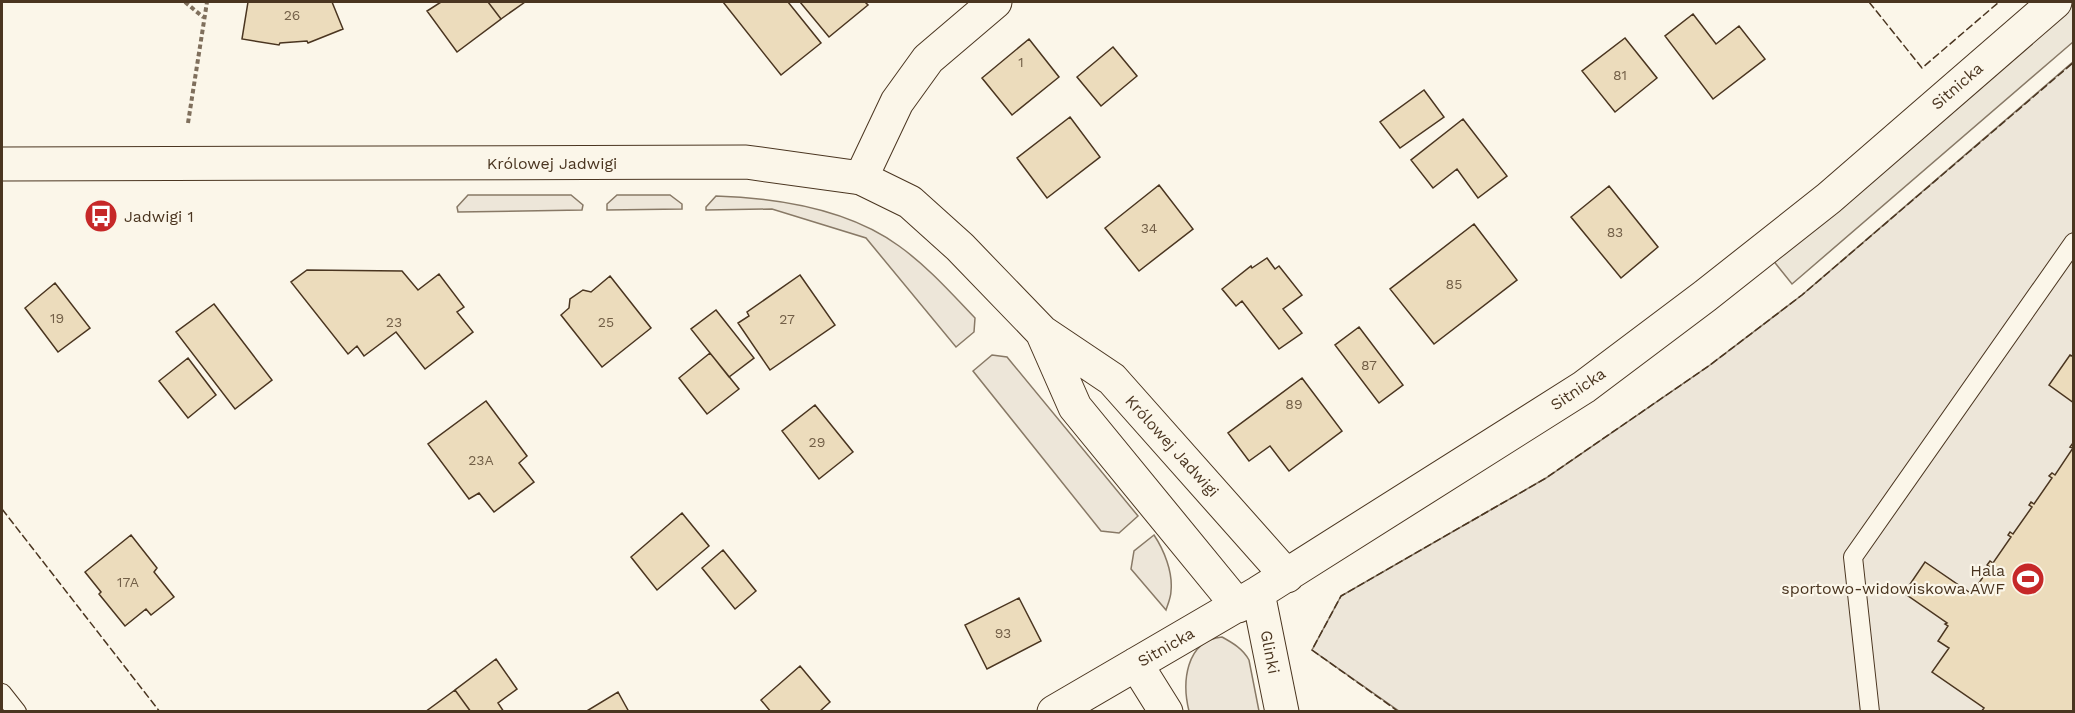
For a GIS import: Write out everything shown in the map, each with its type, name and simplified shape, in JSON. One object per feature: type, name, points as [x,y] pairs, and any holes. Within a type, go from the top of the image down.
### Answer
[{"type":"street","points":[[861,178],[897,102],[928,59],[995,2]]},
{"type":"street","name":"Sitnicka","points":[[1054,711],[1287,576],[1593,380],[1705,296],[1829,198],[2055,2]]},
{"type":"street","name":"Królowej Jadwigi","points":[[2,164],[746,162],[861,178],[910,202],[960,247],[1042,332],[1112,379],[1287,576]]},
{"type":"street","name":"Królowej Jadwigi","points":[[1042,332],[1075,407],[1248,599]]},
{"type":"street","name":"Glinki","points":[[1248,599],[1282,711]]},
{"type":"street","points":[[1136,664],[1166,711]]},
{"type":"lane","points":[[1870,711],[1853,557],[2073,242]]},
{"type":"lane","points":[[2,693],[17,711]]},
{"type":"path","points":[[185,2],[204,18]]},
{"type":"path","points":[[188,123],[207,2]]},
{"type":"shaded area","points":[[2054,2],[2073,2],[2073,42],[1792,284],[1764,249]]},
{"type":"shaded area","points":[[2073,62],[2073,711],[1399,711],[1312,650],[1341,596],[1546,478],[1710,365],[1802,295]]},
{"type":"shaded area","points":[[468,195],[571,195],[583,205],[582,210],[458,212],[457,207]]},
{"type":"shaded area","points":[[617,195],[670,195],[682,204],[682,209],[607,210],[607,204]]},
{"type":"shaded area","points":[[716,196],[763,199],[811,208],[835,214],[879,233],[929,271],[975,318],[974,332],[956,347],[866,238],[772,209],[706,210]]},
{"type":"shaded area","points":[[992,355],[1007,357],[1138,516],[1119,533],[1101,531],[973,371]]},
{"type":"shaded area","points":[[1154,535],[1164,554],[1171,576],[1171,593],[1166,610],[1131,569],[1134,551]]},
{"type":"shaded area","points":[[1222,637],[1241,649],[1249,660],[1259,711],[1189,711],[1186,688],[1189,665],[1193,655],[1200,646]]},
{"type":"building","points":[[248,2],[332,2],[343,29],[308,43],[307,41],[280,43],[279,45],[242,39]]},
{"type":"building","points":[[441,2],[488,2],[501,19],[457,52],[427,11]]},
{"type":"building","points":[[488,2],[525,2],[501,19]]},
{"type":"building","points":[[723,2],[788,2],[821,43],[781,75]]},
{"type":"building","points":[[800,2],[865,2],[868,5],[829,37]]},
{"type":"building","points":[[1693,14],[1716,44],[1739,26],[1765,59],[1713,99],[1665,36]]},
{"type":"building","points":[[1625,38],[1657,78],[1615,112],[1582,71]]},
{"type":"building","points":[[1029,39],[1059,77],[1012,115],[982,78]]},
{"type":"building","points":[[1113,47],[1137,76],[1101,106],[1077,77]]},
{"type":"building","points":[[1424,90],[1444,117],[1400,148],[1380,122]]},
{"type":"building","points":[[1070,117],[1100,157],[1047,198],[1017,158]]},
{"type":"building","points":[[1463,119],[1507,176],[1478,198],[1457,169],[1433,188],[1411,160]]},
{"type":"building","points":[[1159,185],[1193,229],[1139,271],[1105,228]]},
{"type":"building","points":[[1609,186],[1658,247],[1621,278],[1571,217]]},
{"type":"building","points":[[1474,224],[1517,280],[1434,344],[1390,289]]},
{"type":"building","points":[[1267,258],[1275,269],[1279,266],[1302,295],[1283,309],[1302,333],[1279,349],[1242,301],[1236,306],[1222,289],[1251,266],[1252,268]]},
{"type":"building","points":[[307,270],[402,271],[418,290],[439,274],[464,307],[457,312],[473,332],[425,369],[396,332],[364,356],[357,346],[348,354],[291,282]]},
{"type":"building","points":[[800,275],[835,325],[770,370],[738,323],[749,316],[747,312]]},
{"type":"building","points":[[610,276],[651,328],[602,367],[561,315],[569,308],[570,299],[583,290],[591,292]]},
{"type":"building","points":[[55,283],[90,328],[58,352],[25,308]]},
{"type":"building","points":[[214,304],[272,380],[235,409],[176,332]]},
{"type":"building","points":[[716,310],[754,358],[729,377],[691,329]]},
{"type":"building","points":[[1359,327],[1403,385],[1379,403],[1335,345]]},
{"type":"building","points":[[710,353],[739,389],[707,414],[679,378]]},
{"type":"building","points":[[2070,355],[2074,357],[2074,403],[2049,385]]},
{"type":"building","points":[[188,358],[216,395],[188,418],[159,381]]},
{"type":"building","points":[[1302,378],[1342,431],[1289,471],[1270,446],[1249,461],[1228,433]]},
{"type":"building","points":[[486,401],[527,456],[519,463],[534,482],[494,512],[479,493],[469,499],[428,444]]},
{"type":"building","points":[[815,405],[853,452],[819,479],[782,431]]},
{"type":"building","name":"Hala sportowo-widowiskowa AWF","points":[[2073,443],[2074,712],[1981,712],[1984,708],[1932,672],[1949,648],[1938,641],[1948,626],[1945,624],[1947,623],[1904,593],[1925,562],[1972,593],[1990,567],[1987,565],[1990,561],[1993,563],[2011,537],[2008,535],[2010,532],[2013,534],[2032,507],[2029,505],[2031,502],[2034,504],[2052,478],[2049,476],[2052,473],[2055,475],[2073,448],[2070,447]]},
{"type":"building","points":[[682,513],[709,546],[657,590],[631,557]]},
{"type":"building","points":[[131,535],[157,568],[154,572],[174,597],[151,615],[146,609],[125,626],[99,594],[101,592],[85,572]]},
{"type":"building","points":[[723,550],[756,591],[735,609],[702,568]]},
{"type":"building","points":[[1019,598],[1041,641],[987,669],[965,625]]},
{"type":"building","points":[[496,659],[517,689],[498,703],[504,712],[471,712],[455,690]]},
{"type":"building","points":[[800,666],[830,702],[819,712],[771,712],[761,700]]},
{"type":"building","points":[[455,690],[471,712],[425,712]]},
{"type":"building","points":[[618,692],[629,712],[585,712]]},
{"type":"fence","points":[[1869,2],[1922,68],[1999,2]]},
{"type":"fence","points":[[1399,712],[1312,650],[1341,596],[1546,478],[1710,365],[1802,295],[2074,62]]},
{"type":"fence","points":[[2,509],[160,712]]},
{"type":"place","name":"Jadwigi 1","points":[[101,216]]},
{"type":"place","name":"Hala sportowo-widowiskowa AWF","points":[[2028,579]]}]
